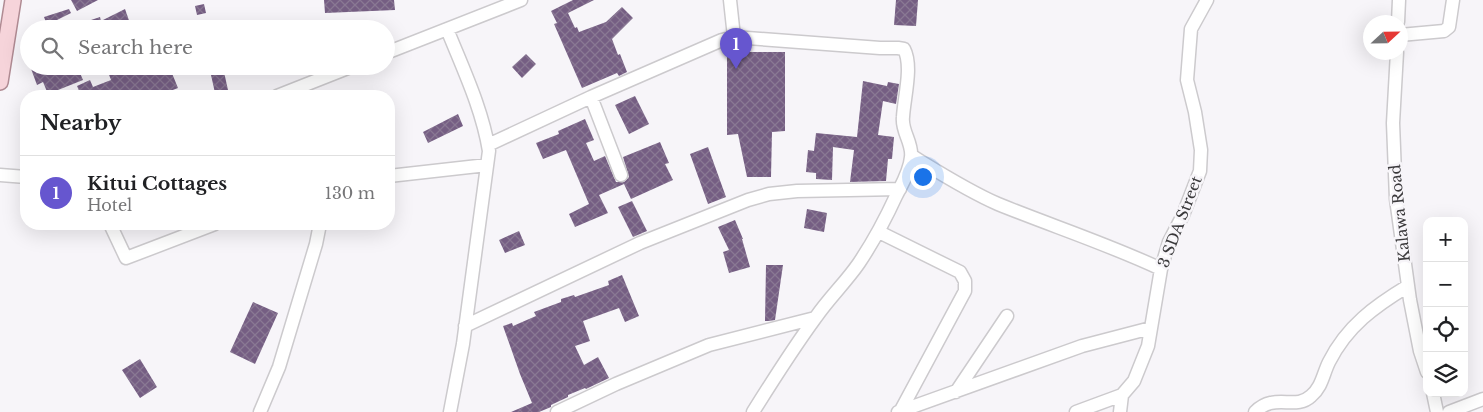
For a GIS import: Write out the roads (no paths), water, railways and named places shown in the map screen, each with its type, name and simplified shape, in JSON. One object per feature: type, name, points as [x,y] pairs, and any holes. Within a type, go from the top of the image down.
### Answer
[{"type":"main road","points":[[0,82],[13,0]]},
{"type":"street","points":[[395,49],[521,0]]},
{"type":"street","points":[[730,0],[734,37]]},
{"type":"street","name":"3 SDA Street","points":[[1122,395],[1134,381],[1141,367],[1148,346],[1161,269],[1169,242],[1183,214],[1200,171],[1201,150],[1197,121],[1186,80],[1191,28],[1207,0]]},
{"type":"street","points":[[1398,0],[1398,15]]},
{"type":"street","points":[[1408,35],[1444,31],[1449,27],[1453,0]]},
{"type":"street","points":[[447,29],[474,94],[485,126],[489,151],[465,326],[450,412]]},
{"type":"street","points":[[488,145],[591,97],[722,40],[734,37],[904,49],[908,66],[902,119],[912,156],[908,172],[879,232],[858,264],[815,318],[753,412]]},
{"type":"street","name":"Kalawa Road","points":[[1396,60],[1394,165],[1396,199],[1408,286],[1423,358]]},
{"type":"street","points":[[292,90],[330,75]]},
{"type":"street","points":[[591,97],[622,176]]},
{"type":"street","points":[[912,156],[997,203],[1128,254],[1161,269]]},
{"type":"street","points":[[395,175],[487,165]]},
{"type":"street","points":[[0,175],[20,177]]},
{"type":"street","points":[[465,326],[640,243],[748,200],[769,194],[797,191],[900,188]]},
{"type":"street","points":[[113,230],[126,258],[199,230]]},
{"type":"street","points":[[260,412],[279,367],[319,230]]},
{"type":"street","points":[[879,232],[960,272],[965,281],[965,291],[899,411]]},
{"type":"street","points":[[1254,412],[1268,403],[1276,401],[1298,403],[1312,396],[1322,382],[1333,355],[1355,324],[1378,304],[1408,286]]},
{"type":"street","points":[[956,392],[1007,316]]},
{"type":"street","points":[[557,412],[616,384],[709,345],[815,318]]},
{"type":"street","points":[[899,411],[1082,346],[1151,328]]},
{"type":"street","points":[[1076,412],[1122,395],[1120,412]]},
{"type":"street","points":[[1434,397],[1437,412]]},
{"type":"street","points":[[1449,412],[1483,399]]},
{"type":"place","name":"Kitui Cottages","points":[[736,69]]}]
